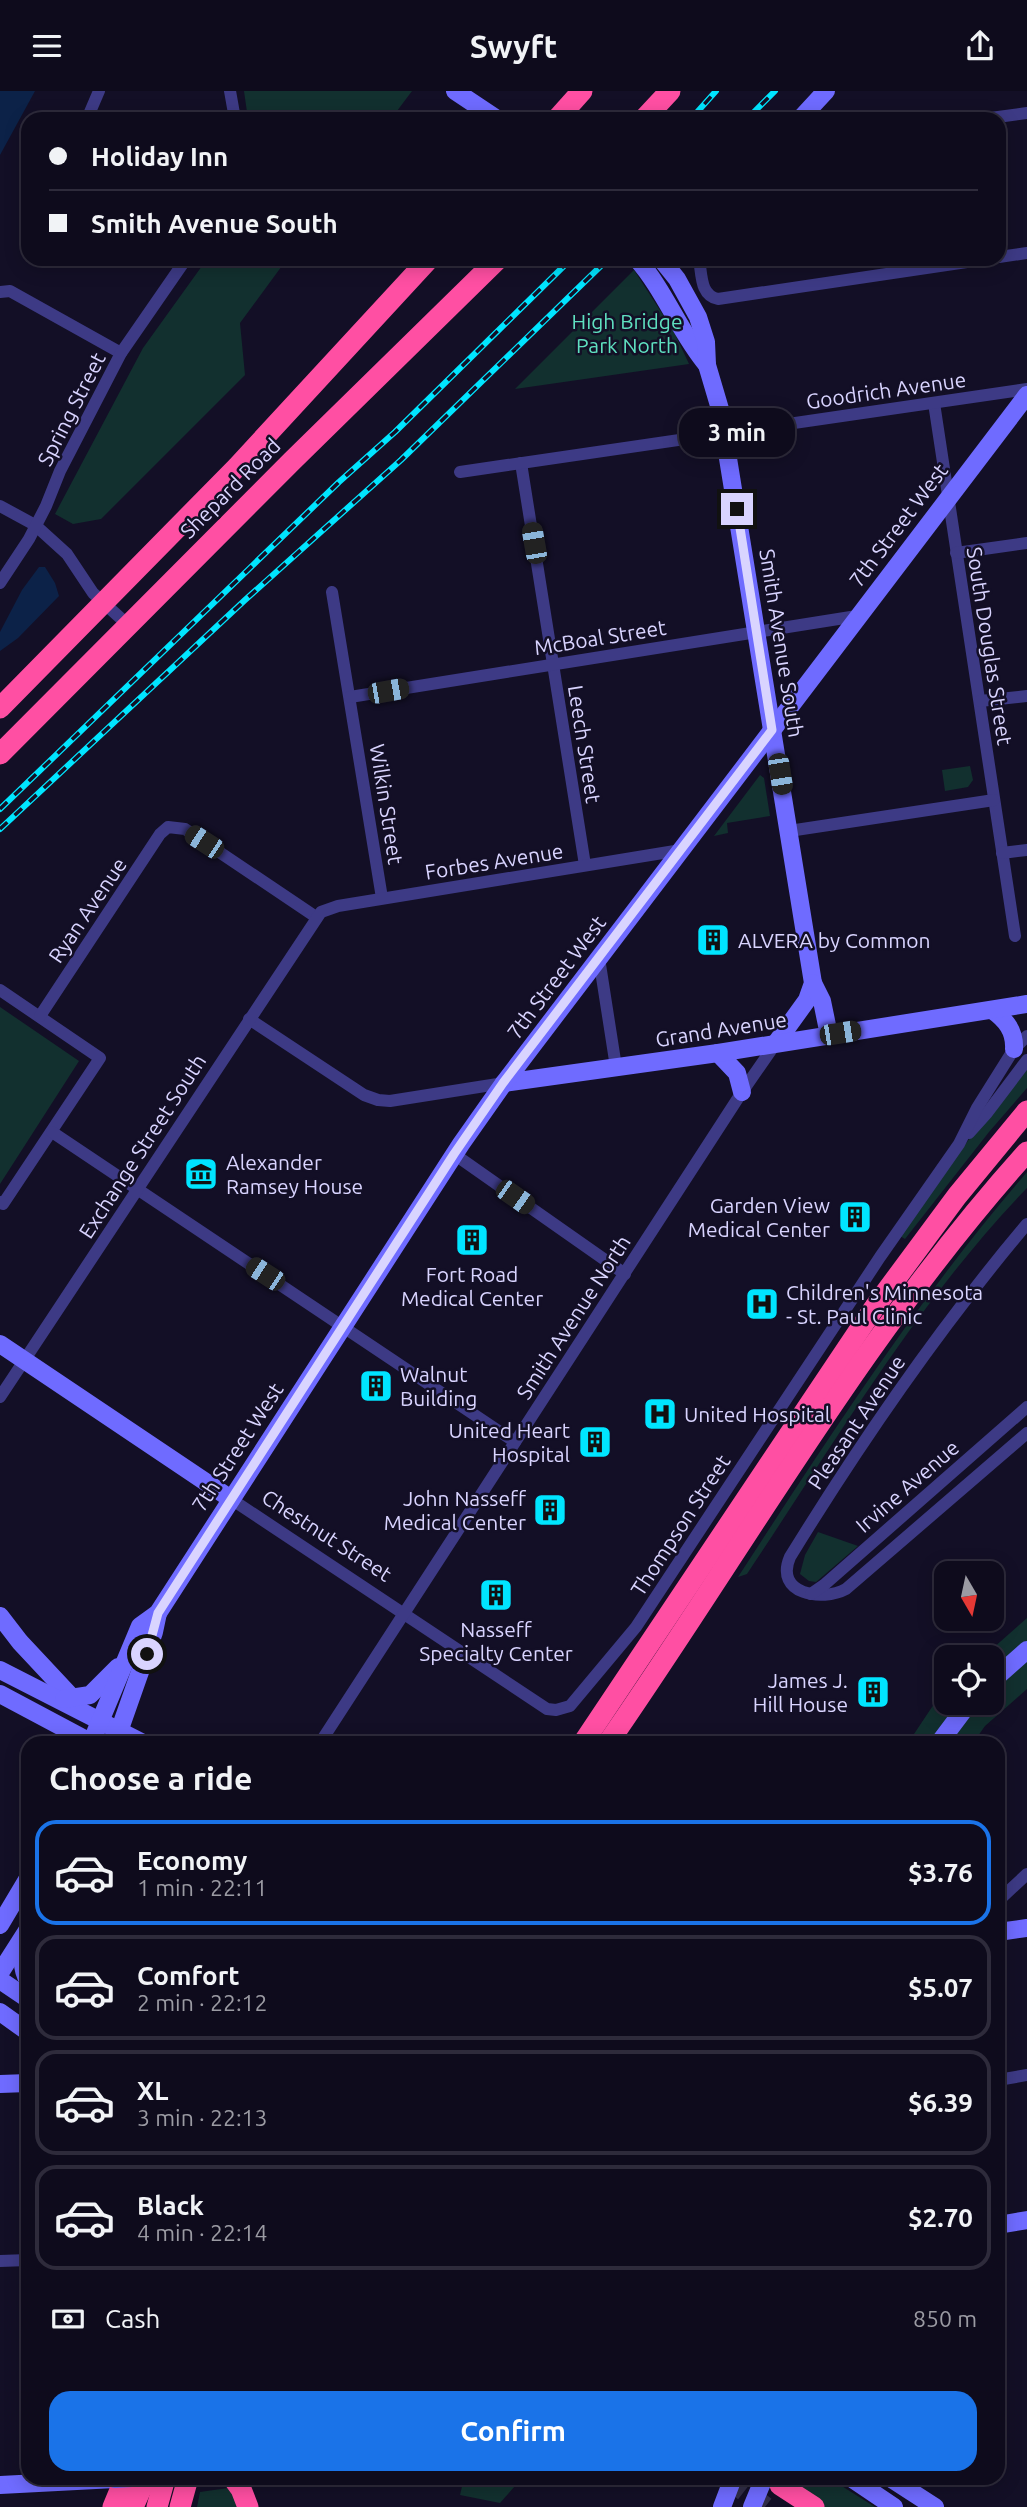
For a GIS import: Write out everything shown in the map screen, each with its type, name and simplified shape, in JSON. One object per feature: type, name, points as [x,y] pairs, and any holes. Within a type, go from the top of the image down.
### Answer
[{"type":"highway","points":[[563,112],[582,91]]},
{"type":"highway","points":[[650,112],[670,91]]},
{"type":"highway","name":"Shepard Road","points":[[0,708],[237,467],[423,266]]},
{"type":"highway","name":"Shepard Road","points":[[0,754],[386,367],[491,266]]},
{"type":"highway","points":[[588,1736],[874,1308],[957,1196],[1027,1111]]},
{"type":"highway","points":[[613,1736],[891,1319],[931,1265],[1027,1152]]},
{"type":"highway","points":[[627,1736],[667,1658]]},
{"type":"highway","points":[[573,1736],[586,1719],[615,1694]]},
{"type":"highway","points":[[113,2507],[115,2485]]},
{"type":"highway","points":[[134,2507],[143,2485]]},
{"type":"highway","points":[[157,2507],[163,2485]]},
{"type":"highway","points":[[180,2507],[186,2485]]},
{"type":"highway","points":[[194,2507],[199,2485]]},
{"type":"highway","points":[[238,2485],[248,2507]]},
{"type":"highway","points":[[778,2485],[814,2507]]},
{"type":"main road","points":[[447,91],[469,112]]},
{"type":"main road","points":[[455,91],[487,112]]},
{"type":"main road","points":[[806,112],[826,91]]},
{"type":"main road","name":"Smith Avenue South","points":[[643,266],[682,324],[693,348],[707,365]]},
{"type":"main road","name":"Smith Avenue South","points":[[669,266],[698,317],[706,342],[707,365],[724,432],[813,983],[822,1001],[829,1035]]},
{"type":"main road","name":"7th Street West","points":[[93,1736],[94,1717],[126,1660],[141,1626],[158,1613],[454,1154],[503,1083],[1027,395]]},
{"type":"main road","points":[[776,1044],[807,1000],[813,983]]},
{"type":"main road","name":"Grand Avenue","points":[[503,1083],[718,1053],[1027,1004]]},
{"type":"main road","points":[[992,1010],[1009,1025],[1021,1055]]},
{"type":"main road","points":[[718,1053],[737,1073],[742,1092]]},
{"type":"main road","name":"Chestnut Street","points":[[0,1344],[230,1499]]},
{"type":"main road","name":"7th Street West","points":[[118,1736],[155,1632],[158,1613]]},
{"type":"main road","points":[[0,1616],[66,1699]]},
{"type":"main road","points":[[1004,1670],[1027,1650]]},
{"type":"main road","points":[[66,1699],[90,1695],[126,1660]]},
{"type":"main road","points":[[0,1670],[66,1699],[118,1736]]},
{"type":"main road","points":[[0,1693],[79,1736]]},
{"type":"main road","points":[[944,1736],[960,1715]]},
{"type":"main road","points":[[3,1917],[21,1889]]},
{"type":"main road","points":[[1005,1931],[1027,1928]]},
{"type":"main road","points":[[0,1973],[21,1940]]},
{"type":"main road","points":[[0,1980],[21,1994]]},
{"type":"main road","points":[[0,2012],[21,2027]]},
{"type":"main road","points":[[0,2084],[21,2084]]},
{"type":"main road","points":[[1005,2224],[1027,2220]]},
{"type":"main road","points":[[0,2485],[21,2484]]},
{"type":"main road","points":[[722,2507],[730,2485]]},
{"type":"main road","points":[[752,2507],[769,2485]]},
{"type":"main road","points":[[861,2485],[894,2507]]},
{"type":"main road","points":[[901,2485],[935,2507]]},
{"type":"street","points":[[90,112],[99,91]]},
{"type":"street","points":[[230,91],[234,112]]},
{"type":"street","points":[[1006,116],[1027,113]]},
{"type":"street","points":[[1006,256],[1027,253]]},
{"type":"street","name":"Spring Street","points":[[0,583],[35,525],[121,353],[182,266]]},
{"type":"street","points":[[700,266],[705,290],[718,299],[941,266]]},
{"type":"street","points":[[0,292],[10,291],[121,353]]},
{"type":"street","name":"Goodrich Avenue","points":[[460,471],[1027,389]]},
{"type":"street","name":"South Douglas Street","points":[[934,403],[1015,936]]},
{"type":"street","name":"Leech Street","points":[[521,463],[585,865]]},
{"type":"street","points":[[0,506],[35,525],[67,554],[93,593],[128,625]]},
{"type":"street","points":[[956,553],[1027,543]]},
{"type":"street","name":"Wilkin Street","points":[[332,592],[382,898]]},
{"type":"street","name":"McBoal Street","points":[[350,697],[857,616]]},
{"type":"street","points":[[980,701],[1027,696]]},
{"type":"street","points":[[789,831],[994,800]]},
{"type":"street","name":"Ryan Avenue","points":[[40,1016],[160,834],[168,827],[185,829],[316,917]]},
{"type":"street","name":"Forbes Avenue","points":[[316,917],[331,907],[681,850]]},
{"type":"street","points":[[1002,853],[1027,850]]},
{"type":"street","name":"Exchange Street South","points":[[0,1397],[316,917]]},
{"type":"street","points":[[600,957],[616,1067]]},
{"type":"street","points":[[0,990],[100,1058],[4,1204],[0,1202]]},
{"type":"street","points":[[249,1019],[364,1095],[378,1100],[390,1101],[503,1083]]},
{"type":"street","name":"Thompson Street","points":[[562,1709],[576,1702],[636,1627],[873,1268],[959,1143],[977,1108],[1021,1055],[1027,1036]]},
{"type":"street","name":"Smith Avenue North","points":[[325,1736],[742,1092],[776,1044]]},
{"type":"street","points":[[52,1132],[515,1442]]},
{"type":"street","points":[[454,1154],[625,1273]]},
{"type":"street","name":"Pleasant Avenue","points":[[811,1594],[790,1583],[786,1570],[790,1557],[913,1369],[1027,1224]]},
{"type":"street","name":"Irvine Avenue","points":[[811,1594],[1027,1407]]},
{"type":"street","name":"Irvine Avenue","points":[[811,1594],[832,1594],[853,1584],[1027,1433]]},
{"type":"street","name":"Chestnut Street","points":[[230,1499],[547,1709],[562,1709]]},
{"type":"street","points":[[1005,1895],[1027,1874]]},
{"type":"street","points":[[1005,2079],[1027,2075]]},
{"type":"street","points":[[0,2261],[21,2260]]},
{"type":"green space","points":[[244,91],[412,91],[396,112],[247,112]]},
{"type":"green space","points":[[202,266],[282,266],[240,323],[245,375],[101,519],[73,524],[55,514],[143,348]]},
{"type":"green space","name":"High Bridge Park North","points":[[634,270],[674,332],[689,364],[515,389]]},
{"type":"green space","points":[[970,766],[973,780],[968,787],[945,791],[942,770]]},
{"type":"green space","points":[[760,775],[764,778],[770,816],[727,823],[728,833],[714,836]]},
{"type":"green space","points":[[0,1007],[79,1061],[0,1184]]},
{"type":"green space","points":[[1027,1070],[1027,1088],[905,1239],[900,1236],[972,1135]]},
{"type":"green space","points":[[1027,1172],[1027,1188],[987,1232],[913,1325],[747,1574],[738,1577],[876,1369],[949,1269]]},
{"type":"green space","points":[[818,1532],[858,1546],[816,1582],[809,1581],[800,1574],[805,1555]]},
{"type":"green space","points":[[1027,1618],[1027,1689],[1004,1709],[1004,1645],[997,1645]]},
{"type":"green space","points":[[934,1704],[934,1715],[997,1715],[978,1736],[913,1736]]},
{"type":"green space","points":[[462,2485],[516,2485],[500,2503],[460,2495]]},
{"type":"green space","points":[[791,2485],[840,2485],[875,2507],[821,2507]]},
{"type":"green space","points":[[235,2487],[246,2507],[197,2507],[200,2492]]},
{"type":"water","points":[[0,91],[35,91],[21,112],[0,155]]},
{"type":"water","points":[[39,567],[45,567],[59,596],[18,638],[0,651],[0,632],[22,590]]},
{"type":"tunnel","points":[[737,2485],[765,2507]]},
{"type":"railway","points":[[697,112],[716,91]]},
{"type":"railway","points":[[754,112],[775,91]]},
{"type":"railway","points":[[0,809],[339,482],[395,432],[564,266]]},
{"type":"railway","points":[[0,829],[245,600],[401,460],[601,266]]},
{"type":"place","name":"ALVERA by Common","points":[[713,940]]},
{"type":"place","name":"Alexander Ramsey House","points":[[201,1174]]},
{"type":"place","name":"Garden View Medical Center","points":[[855,1217]]},
{"type":"place","name":"Fort Road Medical Center","points":[[472,1240]]},
{"type":"place","name":"Children's Minnesota - St. Paul Clinic","points":[[762,1304]]},
{"type":"place","name":"Walnut Building","points":[[376,1386]]},
{"type":"place","name":"United Hospital","points":[[660,1414]]},
{"type":"place","name":"United Heart Hospital","points":[[595,1442]]},
{"type":"place","name":"John Nasseff Medical Center","points":[[550,1510]]},
{"type":"place","name":"Nasseff Specialty Center","points":[[496,1595]]},
{"type":"place","name":"James J. Hill House","points":[[873,1692]]},
{"type":"route","points":[[147,1654],[158,1613],[454,1154],[503,1083],[772,730],[737,509]]}]
